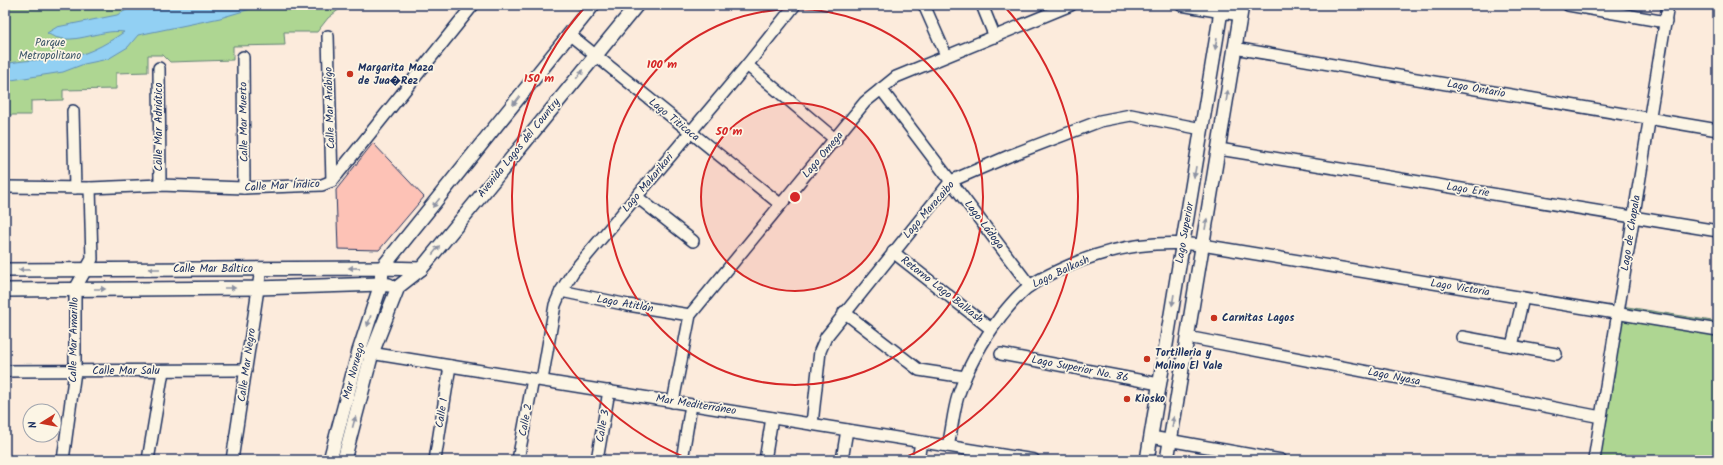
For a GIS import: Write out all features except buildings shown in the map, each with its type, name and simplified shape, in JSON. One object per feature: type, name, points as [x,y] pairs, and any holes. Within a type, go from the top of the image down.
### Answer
[{"type":"street","name":"Calle Mar Índico","points":[[5,186],[75,188],[160,186],[244,188],[322,185],[332,181],[473,5]]},
{"type":"street","points":[[381,284],[382,268],[420,223],[593,5]]},
{"type":"street","name":"Avenida Lagos del Country","points":[[398,287],[421,269],[637,5]]},
{"type":"street","name":"Lago Makarikari","points":[[538,380],[555,305],[560,291],[573,272],[747,65],[795,5]]},
{"type":"street","points":[[924,5],[946,55]]},
{"type":"street","points":[[982,5],[995,37]]},
{"type":"street","name":"Lago Omega","points":[[673,402],[690,315],[780,204],[836,140],[865,102],[896,77],[946,55],[995,37],[1071,5]]},
{"type":"street","points":[[1181,5],[1241,10]]},
{"type":"street","points":[[1568,5],[1666,22]]},
{"type":"street","name":"Lago de Chapala","points":[[1594,460],[1651,118],[1668,5]]},
{"type":"street","name":"Lago Superior","points":[[1147,460],[1221,9]]},
{"type":"street","name":"Lago Superior","points":[[1167,460],[1241,10]]},
{"type":"street","name":"Lago Titicaca","points":[[569,34],[780,204]]},
{"type":"street","name":"Calle Mar Arábigo","points":[[328,36],[332,181]]},
{"type":"street","name":"Lago Ontario","points":[[1234,48],[1718,130]]},
{"type":"street","name":"Calle Mar Muerto","points":[[243,56],[244,188]]},
{"type":"street","points":[[747,65],[836,140]]},
{"type":"street","name":"Calle Mar Adriático","points":[[159,68],[160,186]]},
{"type":"street","name":"Lago Ládoga","points":[[880,89],[1030,286]]},
{"type":"street","points":[[73,111],[75,188]]},
{"type":"street","name":"Lago Maracaibo","points":[[812,424],[820,351],[826,337],[844,312],[951,181],[1009,156],[1100,121],[1131,115],[1202,129]]},
{"type":"street","name":"Lago Erie","points":[[1219,149],[1718,231]]},
{"type":"street","name":"Calle Mar Amarillo","points":[[63,460],[75,371],[75,289],[92,259],[90,188]]},
{"type":"street","points":[[637,197],[693,241]]},
{"type":"street","name":"Lago Balkash","points":[[948,446],[958,397],[965,377],[991,329],[1011,303],[1030,286],[1061,269],[1106,251],[1133,245],[1183,243],[1202,245]]},
{"type":"street","name":"Lago Victoria","points":[[1202,245],[1718,330]]},
{"type":"street","name":"Retorno Lago Balkash","points":[[893,252],[991,329]]},
{"type":"street","name":"Calle Mar Negro","points":[[232,460],[261,269]]},
{"type":"street","name":"Calle Mar Báltico","points":[[5,270],[421,269]]},
{"type":"street","name":"Calle Mar Báltico","points":[[5,290],[258,288],[381,284],[398,287]]},
{"type":"street","name":"Mar Noruego","points":[[344,460],[381,284]]},
{"type":"street","name":"Mar Noruego","points":[[330,460],[366,352],[398,287]]},
{"type":"street","name":"Lago Atitlán","points":[[560,291],[628,305],[690,315]]},
{"type":"street","points":[[1512,346],[1523,298]]},
{"type":"street","points":[[844,312],[919,370],[965,377]]},
{"type":"street","name":"Lago Nyasa","points":[[1187,337],[1601,417]]},
{"type":"street","points":[[1462,337],[1556,354]]},
{"type":"street","name":"Mar Mediterráneo","points":[[366,352],[948,446],[996,457],[1034,460]]},
{"type":"street","name":"Lago Superior No. 86","points":[[1001,354],[1159,384]]},
{"type":"street","name":"Calle 1","points":[[435,460],[450,366]]},
{"type":"street","name":"Calle Mar Salu","points":[[5,372],[246,370]]},
{"type":"street","points":[[148,460],[162,371]]},
{"type":"street","name":"Calle 2","points":[[518,460],[538,380]]},
{"type":"street","name":"Calle 3","points":[[597,460],[609,391]]},
{"type":"street","points":[[682,460],[691,405]]},
{"type":"street","points":[[765,460],[772,418]]},
{"type":"street","points":[[842,460],[847,430]]},
{"type":"street","points":[[1151,437],[1281,460]]},
{"type":"street","points":[[918,460],[921,442]]},
{"type":"green space","name":"Parque Metropolitano","points":[[5,5],[345,5],[328,18],[317,32],[284,32],[285,45],[233,46],[233,60],[170,62],[163,55],[148,55],[148,72],[116,73],[116,89],[63,90],[63,100],[31,101],[31,115],[5,115]]},
{"type":"green space","points":[[1622,306],[1718,322],[1718,460],[1597,460]]},
{"type":"water","points":[[136,5],[264,5],[220,18],[138,35],[128,47],[108,59],[84,64],[63,72],[5,81],[5,64],[76,56],[109,42],[124,32],[104,33],[75,39],[56,37],[47,33],[57,27],[117,15]]},
{"type":"place","name":"Margarita Maza de Jua�Rez","points":[[350,74]]},
{"type":"place","name":"Carnitas Lagos","points":[[1214,318]]},
{"type":"place","name":"Tortilleria y Molino El Vale","points":[[1147,359]]},
{"type":"place","name":"Kiosko","points":[[1127,399]]}]
